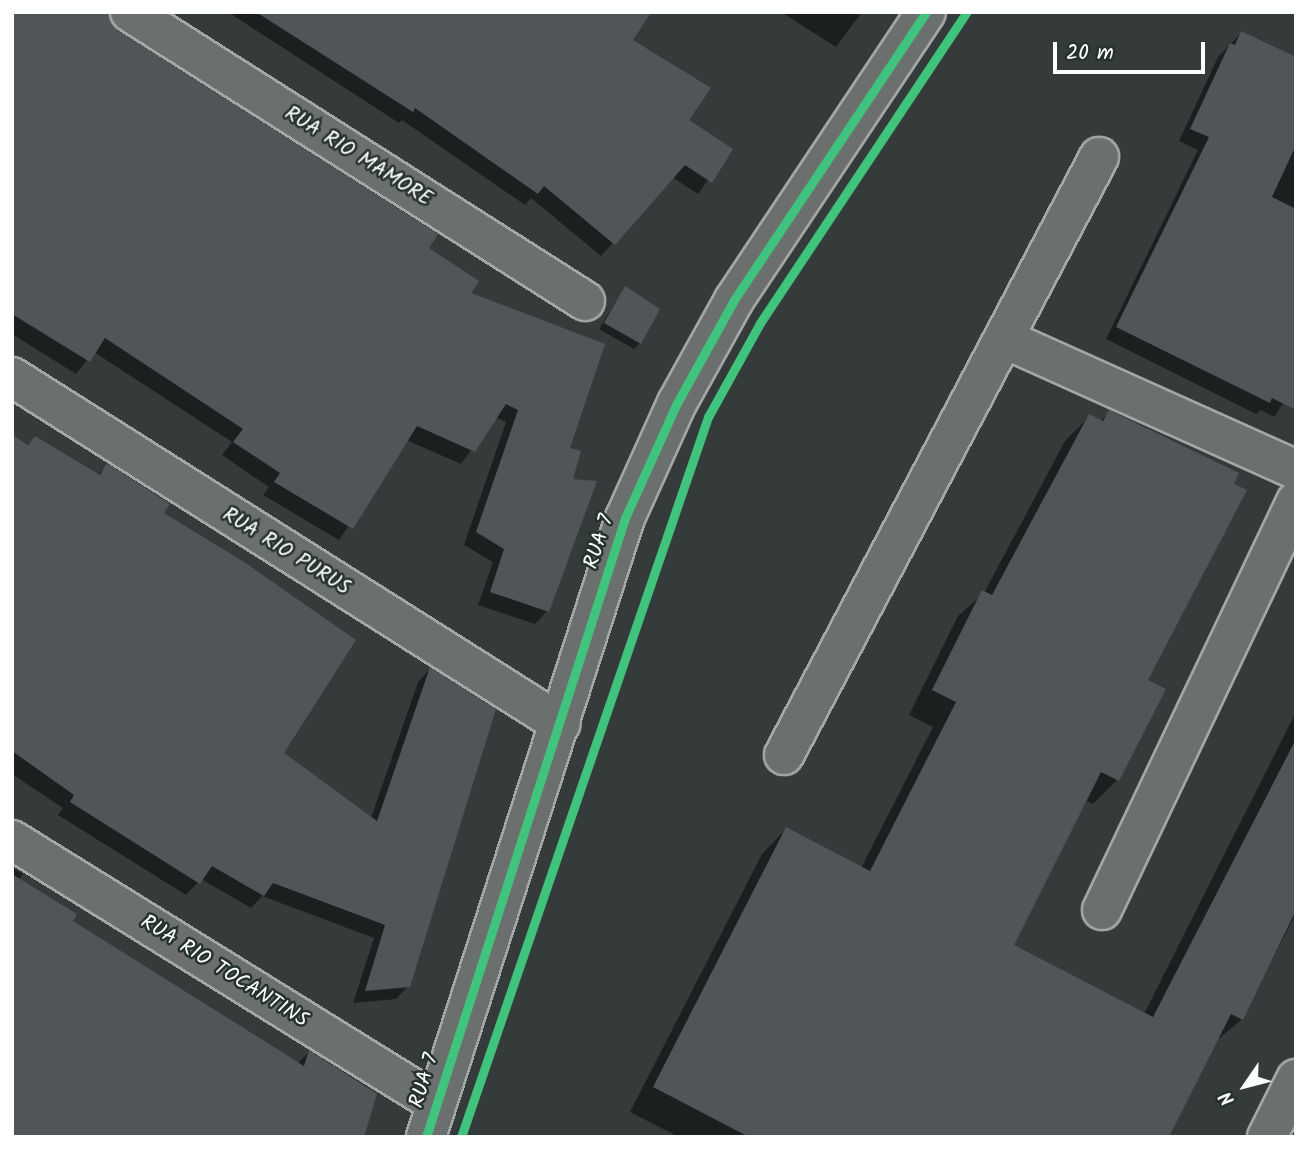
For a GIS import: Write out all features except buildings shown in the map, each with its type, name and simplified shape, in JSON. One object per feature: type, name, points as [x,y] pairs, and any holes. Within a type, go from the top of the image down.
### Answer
[{"type":"street","name":"RUA RIO MAMORE","points":[[130,12],[585,301]]},
{"type":"street","name":"RUA 7","points":[[431,1120],[561,724],[625,518],[677,403],[734,300],[926,12]]},
{"type":"street","points":[[784,755],[1099,157]]},
{"type":"street","points":[[1005,339],[1296,470]]},
{"type":"street","name":"RUA RIO PURUS","points":[[12,377],[561,724]]},
{"type":"street","points":[[1102,910],[1292,522]]},
{"type":"street","name":"RUA RIO TOCANTINS","points":[[12,840],[431,1120]]},
{"type":"street","points":[[1267,1137],[1296,1079]]},
{"type":"cycle path","points":[[426,1137],[625,518],[677,403],[734,300],[926,12]]},
{"type":"cycle path","points":[[461,1137],[708,417],[760,323],[967,12]]}]
